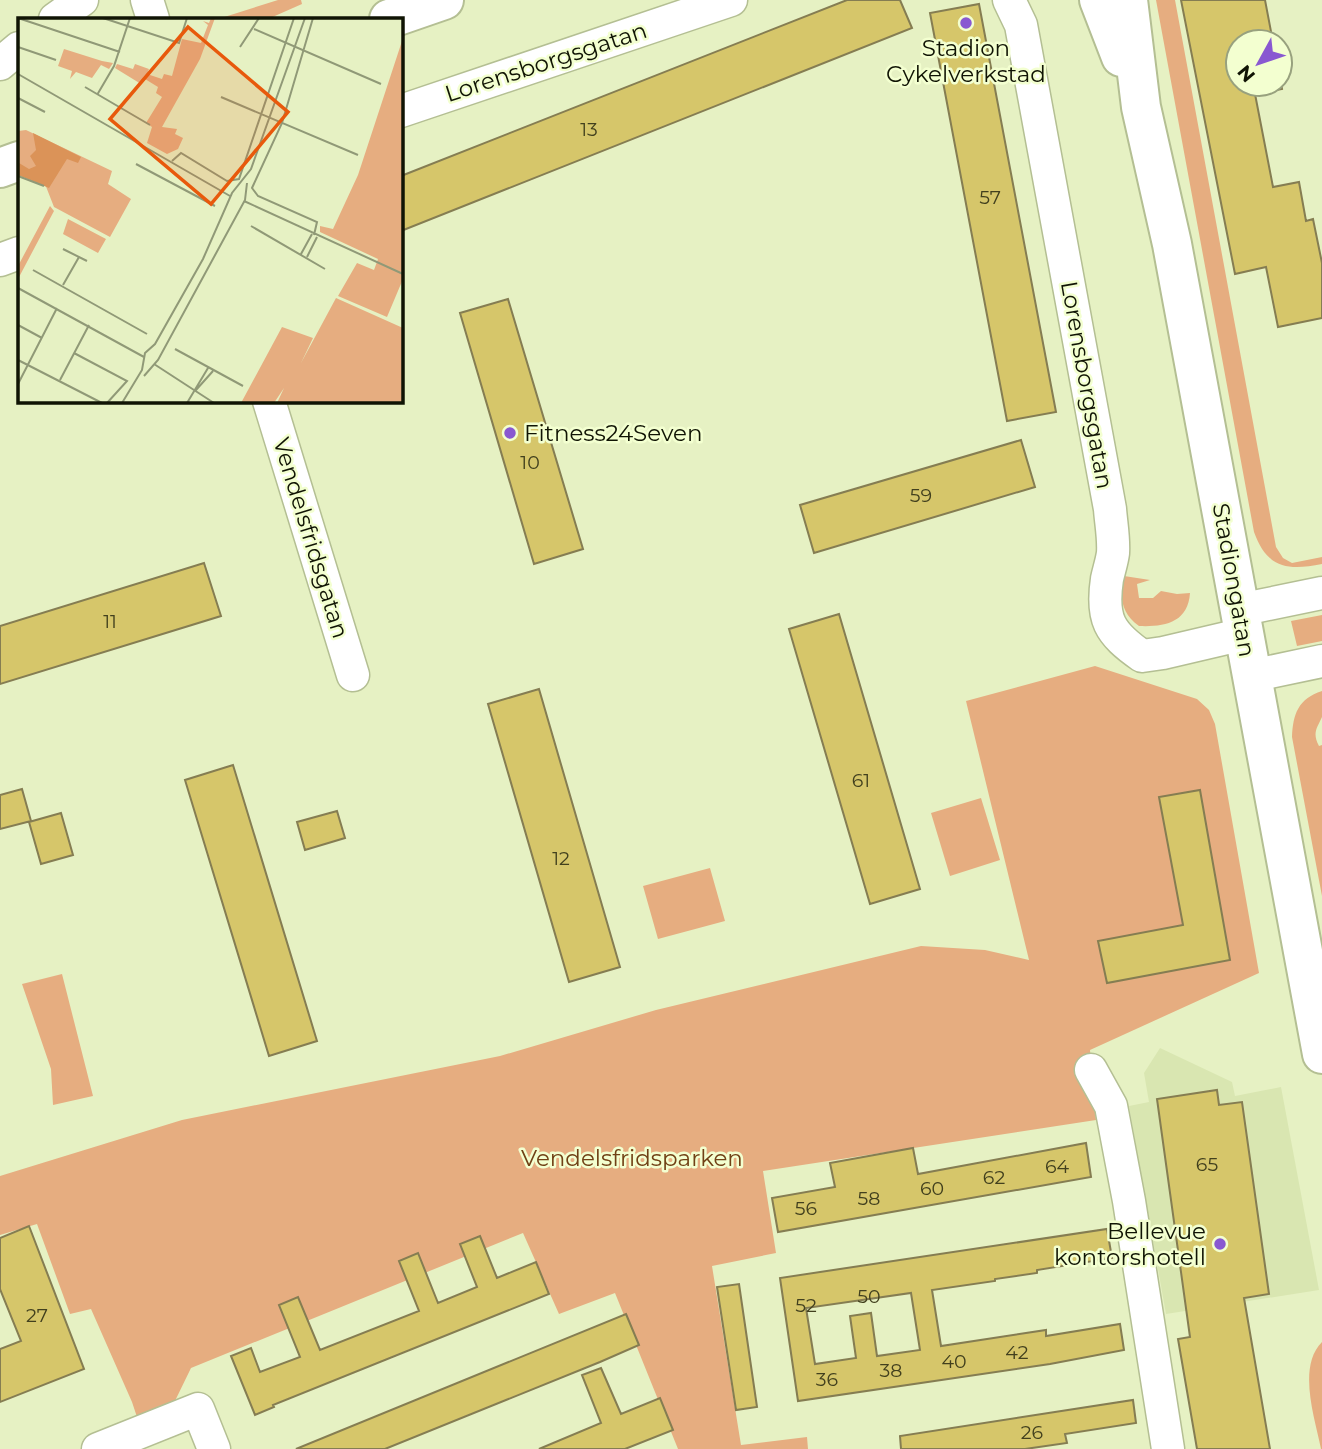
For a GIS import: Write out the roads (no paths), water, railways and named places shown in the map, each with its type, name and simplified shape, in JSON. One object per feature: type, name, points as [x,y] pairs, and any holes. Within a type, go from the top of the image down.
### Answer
[{"type":"street","points":[[56,18],[82,0]]},
{"type":"street","points":[[147,0],[153,18]]},
{"type":"street","points":[[392,18],[444,0]]},
{"type":"street","name":"Lorensborgsgatan","points":[[402,111],[731,0]]},
{"type":"street","name":"Lorensborgsgatan","points":[[1009,0],[1021,25],[1110,509],[1113,553],[1106,590],[1105,614],[1119,637],[1142,656],[1163,653],[1241,622]]},
{"type":"street","name":"Stadiongatan","points":[[1099,0],[1141,107]]},
{"type":"street","name":"Stadiongatan","points":[[1128,0],[1141,107],[1171,244],[1322,1054]]},
{"type":"street","points":[[0,64],[18,49]]},
{"type":"street","points":[[0,168],[18,161]]},
{"type":"street","points":[[0,260],[18,253]]},
{"type":"street","name":"Vendelsfridsgatan","points":[[269,402],[354,675]]},
{"type":"street","points":[[1241,622],[1322,593]]},
{"type":"street","points":[[1251,676],[1322,661]]},
{"type":"street","points":[[1091,1070],[1111,1106],[1129,1201],[1168,1449]]},
{"type":"street","points":[[98,1449],[198,1409],[214,1449]]},
{"type":"place","name":"Stadion Cykelverkstad","points":[[966,23]]},
{"type":"place","name":"Fitness24Seven","points":[[510,433]]},
{"type":"place","name":"Bellevue kontorshotell","points":[[1220,1244]]},
{"type":"park label","name":"Vendelsfridsparken","points":[[632,1158]]}]
